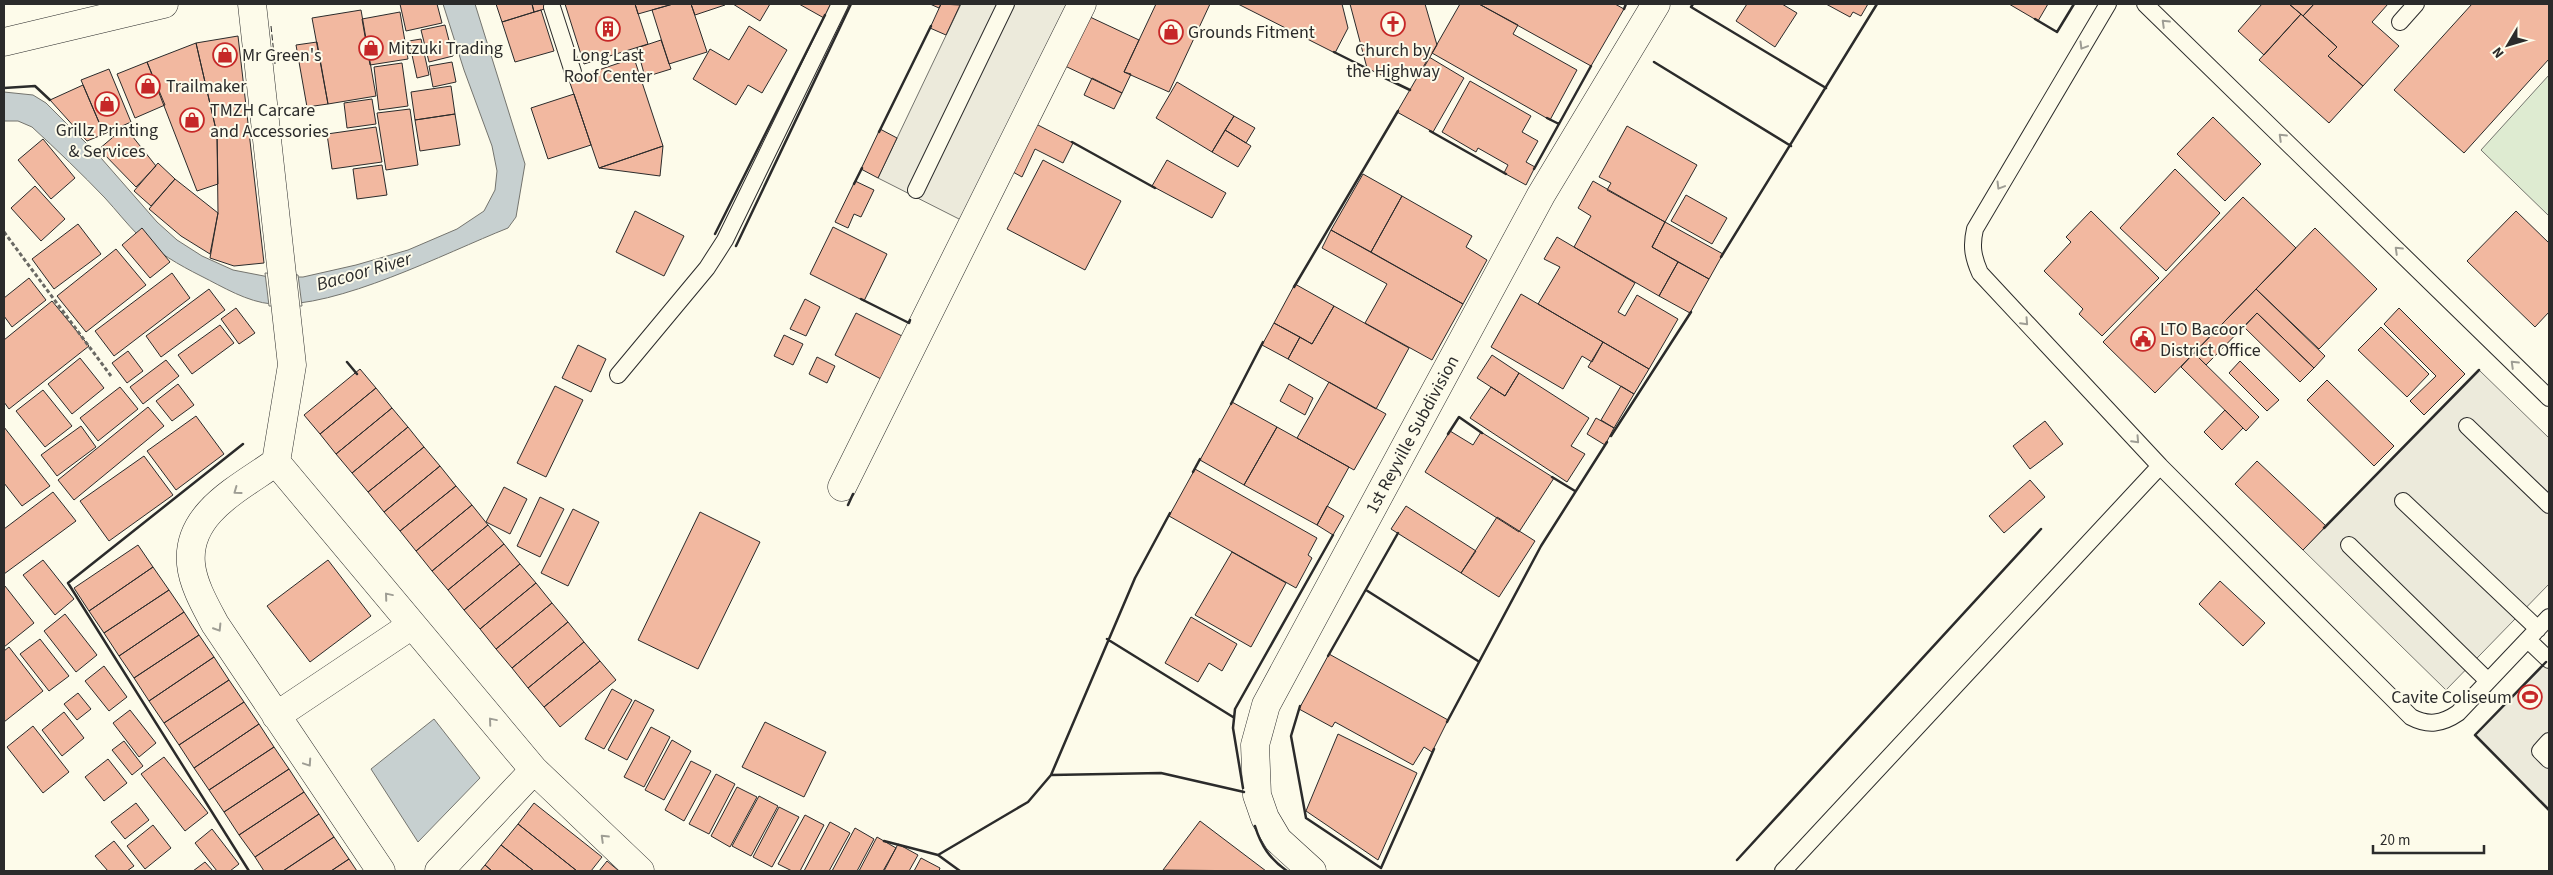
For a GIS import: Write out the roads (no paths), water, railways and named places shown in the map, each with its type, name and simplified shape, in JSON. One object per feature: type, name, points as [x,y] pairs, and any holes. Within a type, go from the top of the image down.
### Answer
[{"type":"main road","points":[[4,42],[164,4]]},
{"type":"main road","points":[[252,4],[292,365],[276,462],[206,513],[194,534],[191,565],[200,595],[215,624],[381,871]]},
{"type":"main road","points":[[842,487],[1082,4]]},
{"type":"main road","name":"1st Reyville Subdivision","points":[[1312,871],[1278,840],[1264,818],[1257,795],[1255,746],[1266,705],[1541,195],[1656,4]]},
{"type":"main road","points":[[276,462],[534,770],[640,871]]},
{"type":"main road","points":[[276,716],[412,625]]},
{"type":"main road","points":[[439,871],[534,770]]},
{"type":"lane","points":[[618,375],[707,268],[726,240],[840,4]]},
{"type":"lane","points":[[916,190],[1006,4]]},
{"type":"lane","points":[[2108,4],[1975,229],[1972,244],[1974,259],[1980,273],[2160,466],[2411,716],[2430,723],[2450,719],[2538,628]]},
{"type":"lane","points":[[2145,4],[2549,398]]},
{"type":"lane","points":[[2400,22],[2416,4]]},
{"type":"lane","points":[[552,7],[573,72]]},
{"type":"lane","points":[[2467,426],[2549,505]]},
{"type":"lane","points":[[1783,871],[2160,466]]},
{"type":"lane","points":[[2403,501],[2538,628],[2549,660]]},
{"type":"lane","points":[[2348,545],[2488,681]]},
{"type":"lane","points":[[2549,741],[2540,751],[2549,760]]},
{"type":"water","name":"Bacoor River","points":[[443,4],[475,4],[525,164],[516,217],[508,228],[391,277],[327,298],[298,303],[263,303],[235,293],[185,267],[160,253],[138,235],[105,198],[32,127],[18,121],[4,121],[4,92],[33,95],[46,103],[101,158],[157,222],[177,240],[202,256],[233,270],[269,277],[303,277],[356,265],[408,250],[457,229],[484,211],[495,190],[497,171],[492,146],[464,70]]},
{"type":"water","points":[[434,719],[480,778],[418,842],[371,769]]},
{"type":"place","name":"Church by the Highway","points":[[1393,24]]},
{"type":"place","name":"Long Last Roof Center","points":[[608,29]]},
{"type":"place","name":"Grounds Fitment","points":[[1171,32]]},
{"type":"place","name":"Mitzuki Trading","points":[[371,48]]},
{"type":"place","name":"Mr Green's","points":[[225,55]]},
{"type":"place","name":"Trailmaker","points":[[148,86]]},
{"type":"place","name":"Grillz Printing & Services","points":[[107,104]]},
{"type":"place","name":"TMZH Carcare and Accessories","points":[[192,120]]},
{"type":"place","name":"LTO Bacoor District Office","points":[[2143,339]]},
{"type":"place","name":"Cavite Coliseum","points":[[2530,697]]}]
